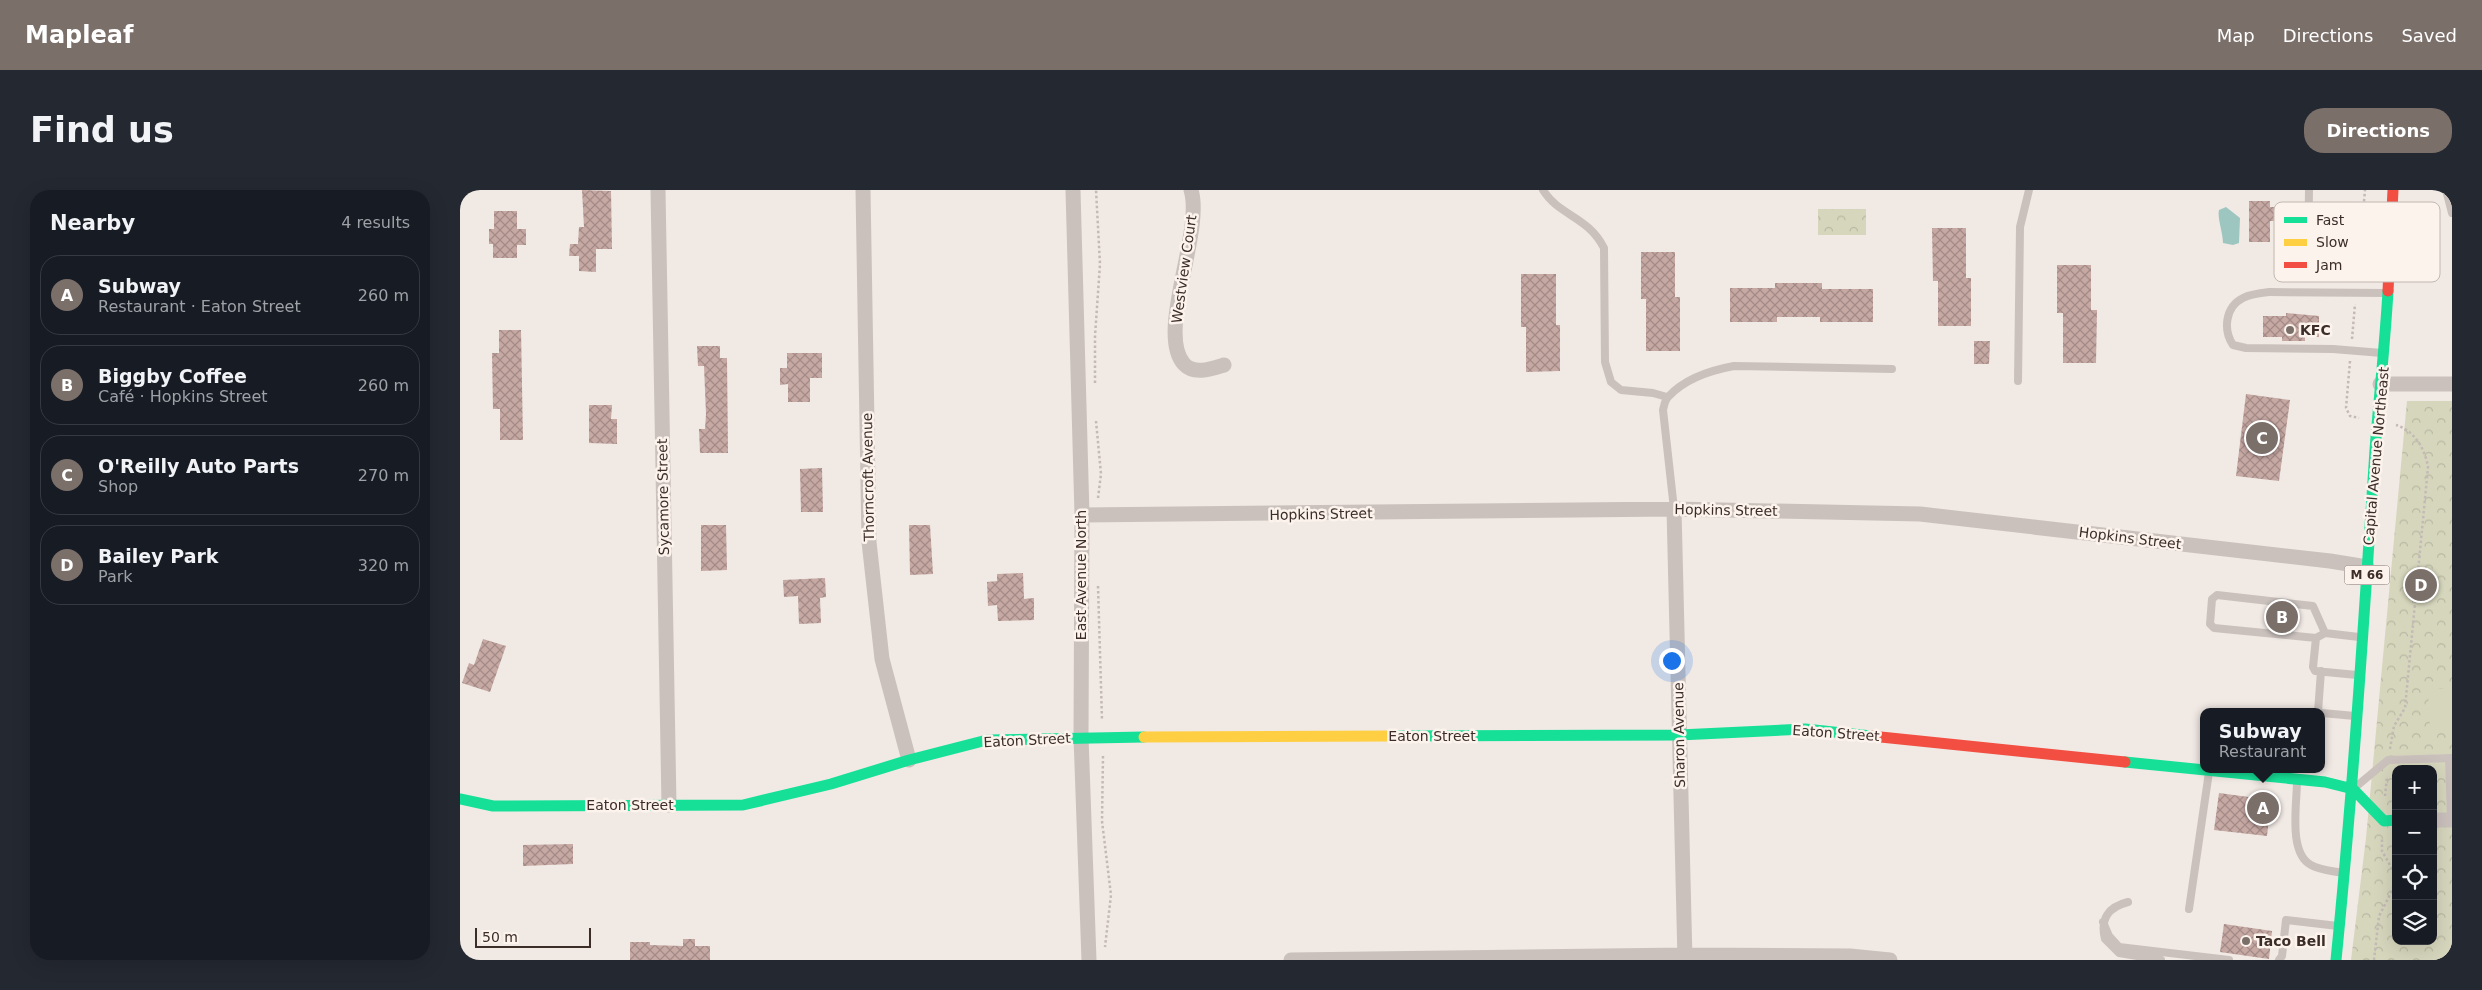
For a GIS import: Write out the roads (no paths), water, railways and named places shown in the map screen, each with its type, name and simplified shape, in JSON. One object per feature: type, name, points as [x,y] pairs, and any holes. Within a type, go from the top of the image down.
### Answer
[{"type":"street","name":"Sycamore Street","points":[[658,190],[669,804]]},
{"type":"street","name":"Thorncroft Avenue","points":[[863,190],[869,542],[882,659],[909,760]]},
{"type":"street","name":"East Avenue North","points":[[1073,190],[1082,515],[1081,737],[1089,960]]},
{"type":"street","name":"Westview Court","points":[[1191,190],[1193,205],[1192,225],[1179,301],[1177,343],[1179,355],[1184,364],[1191,369],[1200,370],[1224,365]]},
{"type":"street","name":"Capital Avenue Northeast","points":[[2336,960],[2353,789],[2367,567],[2380,384],[2385,353],[2389,282]]},
{"type":"street","points":[[2380,384],[2452,384]]},
{"type":"street","name":"Hopkins Street","points":[[1082,515],[1674,509],[1920,514],[2330,561],[2367,567]]},
{"type":"street","name":"Sharon Avenue","points":[[1674,509],[1685,958]]},
{"type":"street","name":"Eaton Street","points":[[460,799],[493,806],[743,805],[831,784],[909,760],[987,740],[1081,737],[1680,735],[1805,729],[2200,770]]},
{"type":"street","name":"Eaton Street","points":[[2268,773],[2298,774],[2353,789]]},
{"type":"street","points":[[2353,789],[2384,821],[2392,820]]},
{"type":"street","points":[[2437,820],[2451,820]]},
{"type":"street","points":[[1291,960],[1850,956],[1890,960]]},
{"type":"lane","points":[[1543,190],[1554,205],[1569,212],[1597,234],[1604,248],[1604,362],[1611,382],[1621,390],[1653,393],[1667,397]]},
{"type":"lane","points":[[2018,381],[2020,227],[2029,190]]},
{"type":"lane","points":[[2446,190],[2452,213]]},
{"type":"lane","points":[[2385,353],[2333,349],[2246,348],[2233,345],[2227,336],[2226,328],[2228,315],[2233,305],[2242,298],[2254,294],[2270,292],[2388,293]]},
{"type":"lane","points":[[1674,509],[1663,410],[1667,397],[1682,385],[1715,369],[1734,366],[1892,369]]},
{"type":"lane","points":[[2324,633],[2313,606],[2217,595],[2212,600],[2210,624],[2214,628],[2316,638],[2324,633],[2363,637]]},
{"type":"lane","points":[[2316,638],[2313,667],[2315,671],[2360,675]]},
{"type":"lane","points":[[2318,708],[2322,671]]},
{"type":"lane","points":[[2325,713],[2358,716]]},
{"type":"lane","points":[[2353,789],[2388,760],[2450,758],[2451,820]]},
{"type":"lane","points":[[2190,909],[2209,773]]},
{"type":"lane","points":[[2298,774],[2296,839],[2299,852],[2311,865],[2345,874]]},
{"type":"lane","points":[[2128,902],[2112,908],[2103,922],[2105,940],[2119,953],[2138,959],[2161,960]]},
{"type":"lane","points":[[2279,960],[2282,956],[2286,920],[2340,926]]},
{"type":"lane","points":[[2103,922],[2109,936],[2119,947],[2229,960]]},
{"type":"water","points":[[2226,207],[2240,218],[2239,243],[2233,245],[2223,243],[2219,210]]},
{"type":"place","name":"KFC","points":[[2290,330]]},
{"type":"place","name":"O'Reilly Auto Parts","points":[[2262,438]]},
{"type":"place","name":"Bailey Park","points":[[2421,585]]},
{"type":"place","name":"Biggby Coffee","points":[[2282,617]]},
{"type":"place","name":"Subway","points":[[2263,808]]},
{"type":"place","name":"Taco Bell","points":[[2246,941]]}]
